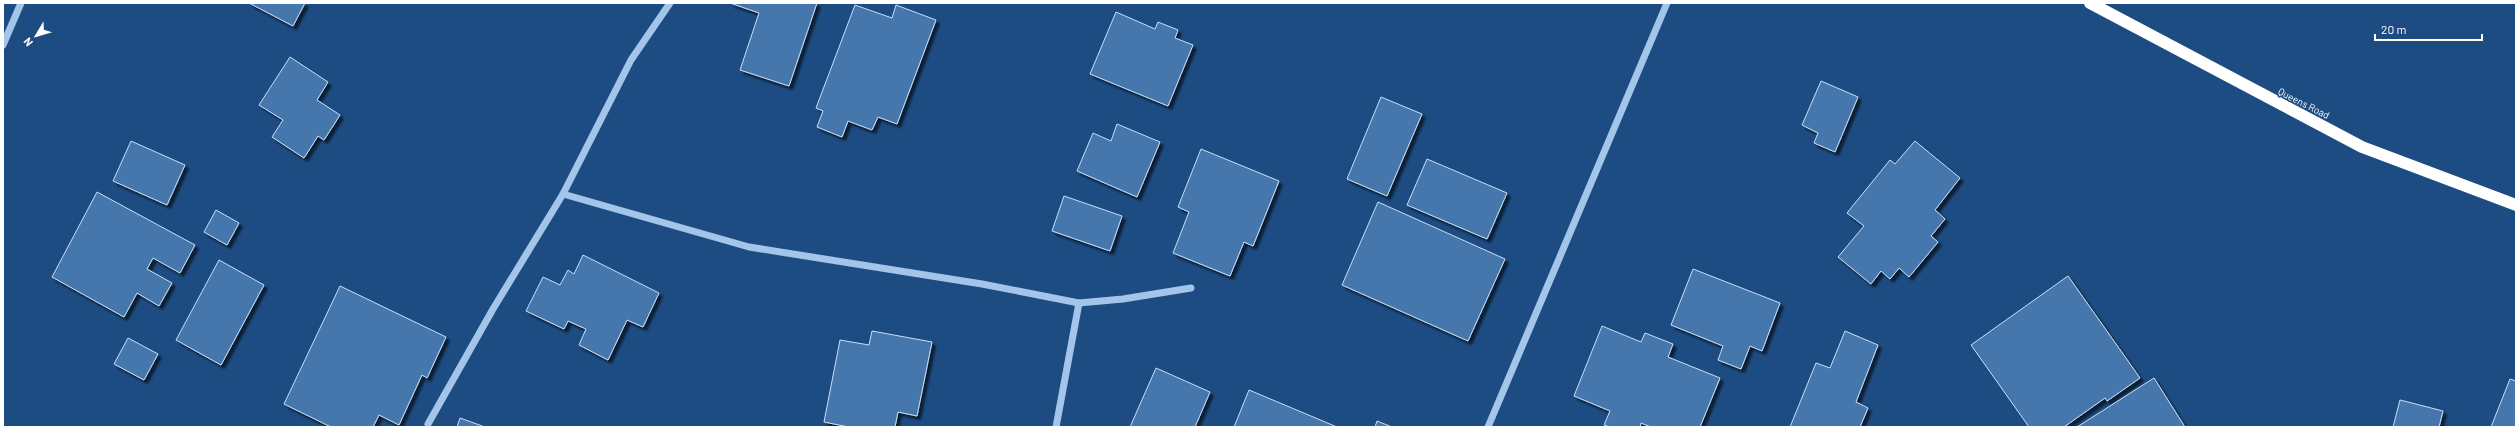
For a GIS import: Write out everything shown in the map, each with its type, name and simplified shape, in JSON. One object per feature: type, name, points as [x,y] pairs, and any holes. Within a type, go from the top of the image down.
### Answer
[{"type":"highway","name":"Queens Road","points":[[2090,3],[2362,147],[2516,205]]},
{"type":"street","points":[[3,45],[21,3]]},
{"type":"street","points":[[428,424],[493,309],[563,194],[631,60],[670,3]]},
{"type":"street","points":[[1488,427],[1667,3]]},
{"type":"street","points":[[563,194],[749,248],[982,284],[1080,303],[1123,299],[1191,288]]},
{"type":"street","points":[[1056,427],[1080,303]]},
{"type":"building","points":[[249,3],[305,3],[293,26]]},
{"type":"building","points":[[730,3],[817,3],[789,86],[740,70],[759,13]]},
{"type":"building","points":[[855,5],[892,18],[896,5],[936,20],[897,124],[878,117],[872,130],[848,121],[842,137],[817,127],[823,111],[816,108]]},
{"type":"building","points":[[1116,12],[1155,29],[1158,22],[1178,30],[1175,38],[1193,45],[1168,106],[1090,74]]},
{"type":"building","points":[[290,57],[328,82],[317,100],[340,115],[324,140],[318,136],[304,158],[272,137],[283,120],[259,105]]},
{"type":"building","points":[[1821,81],[1858,97],[1835,152],[1814,143],[1818,133],[1802,125]]},
{"type":"building","points":[[1381,97],[1422,114],[1387,196],[1347,179]]},
{"type":"building","points":[[1117,124],[1160,142],[1137,197],[1077,171],[1093,133],[1111,141]]},
{"type":"building","points":[[131,141],[185,165],[167,205],[113,181]]},
{"type":"building","points":[[1915,141],[1960,178],[1935,210],[1945,219],[1931,236],[1938,242],[1909,277],[1899,268],[1890,279],[1881,271],[1871,284],[1838,257],[1864,226],[1847,213],[1890,160],[1895,164]]},
{"type":"building","points":[[1201,149],[1279,181],[1253,246],[1244,242],[1230,276],[1173,253],[1189,212],[1178,207]]},
{"type":"building","points":[[1427,159],[1507,193],[1487,239],[1407,205]]},
{"type":"building","points":[[97,192],[195,245],[180,273],[153,258],[147,269],[172,283],[159,306],[137,293],[124,317],[52,277]]},
{"type":"building","points":[[1064,196],[1122,216],[1110,251],[1052,231]]},
{"type":"building","points":[[1378,202],[1505,259],[1468,341],[1342,285]]},
{"type":"building","points":[[216,210],[239,223],[227,245],[204,232]]},
{"type":"building","points":[[583,255],[659,293],[643,327],[627,320],[608,360],[579,345],[586,329],[568,321],[564,329],[526,311],[543,277],[560,285],[568,270],[574,274]]},
{"type":"building","points":[[219,260],[264,285],[221,365],[176,340]]},
{"type":"building","points":[[1693,269],[1780,303],[1762,351],[1750,346],[1741,369],[1718,360],[1723,346],[1671,325]]},
{"type":"building","points":[[2068,276],[2140,378],[2107,401],[2105,398],[2064,427],[2029,427],[1971,345]]},
{"type":"building","points":[[340,286],[446,337],[427,378],[422,375],[399,425],[379,415],[373,427],[331,427],[284,404]]},
{"type":"building","points":[[1602,326],[1641,342],[1645,333],[1673,344],[1668,357],[1720,378],[1700,427],[1651,427],[1641,423],[1640,427],[1610,427],[1604,425],[1610,411],[1574,396]]},
{"type":"building","points":[[872,331],[932,342],[917,416],[898,412],[895,427],[849,427],[824,422],[840,340],[869,345]]},
{"type":"building","points":[[1845,331],[1878,345],[1856,402],[1868,408],[1860,427],[1790,427],[1816,363],[1830,368]]},
{"type":"building","points":[[128,338],[158,354],[144,380],[114,364]]},
{"type":"building","points":[[1156,368],[1210,392],[1195,427],[1130,427]]},
{"type":"building","points":[[2154,378],[2185,427],[2077,427]]},
{"type":"building","points":[[2510,379],[2516,381],[2516,427],[2491,427]]},
{"type":"building","points":[[1249,390],[1337,427],[1234,427]]},
{"type":"building","points":[[2400,400],[2443,411],[2439,427],[2393,427]]},
{"type":"building","points":[[460,418],[485,427],[457,427]]},
{"type":"building","points":[[1377,421],[1392,427],[1375,427]]}]
